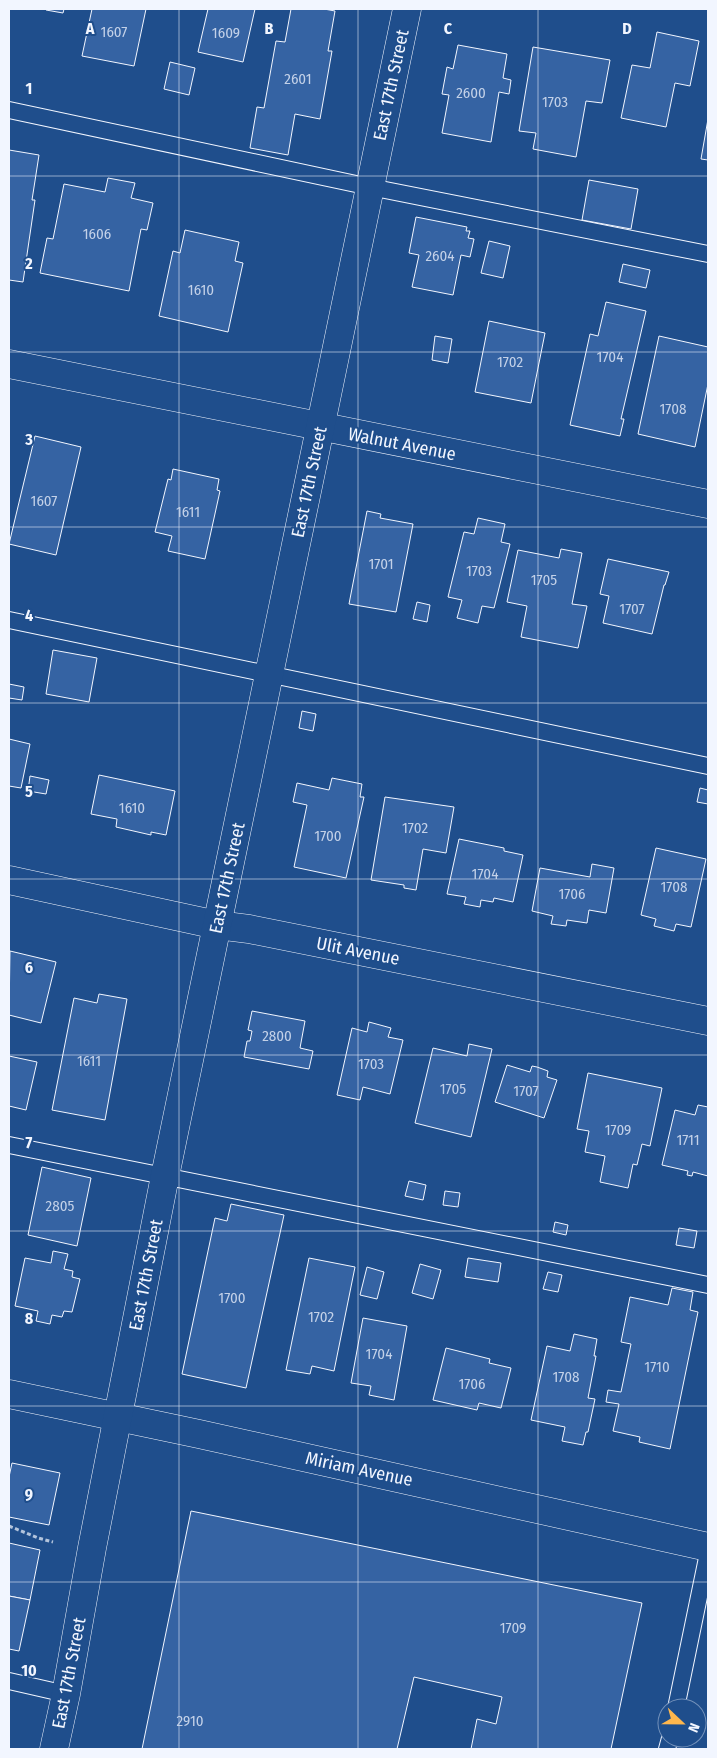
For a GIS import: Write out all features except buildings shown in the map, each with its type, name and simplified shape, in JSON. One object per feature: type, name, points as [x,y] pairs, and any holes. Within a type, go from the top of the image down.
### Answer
[{"type":"street","name":"East 17th Street","points":[[54,1749],[165,1176],[407,9]]},
{"type":"street","name":"Walnut Avenue","points":[[9,364],[320,428],[708,504]]},
{"type":"street","name":"Ulit Avenue","points":[[9,880],[217,925],[249,929],[708,1021]]},
{"type":"street","name":"Miriam Avenue","points":[[9,1394],[119,1416],[708,1547]]},
{"type":"lane","points":[[9,110],[370,187],[708,254]]},
{"type":"lane","points":[[9,620],[708,766]]},
{"type":"lane","points":[[9,1145],[708,1285]]},
{"type":"lane","points":[[678,1698],[708,1553]]},
{"type":"lane","points":[[9,1681],[66,1694]]},
{"type":"path","points":[[9,1526],[53,1542]]}]
